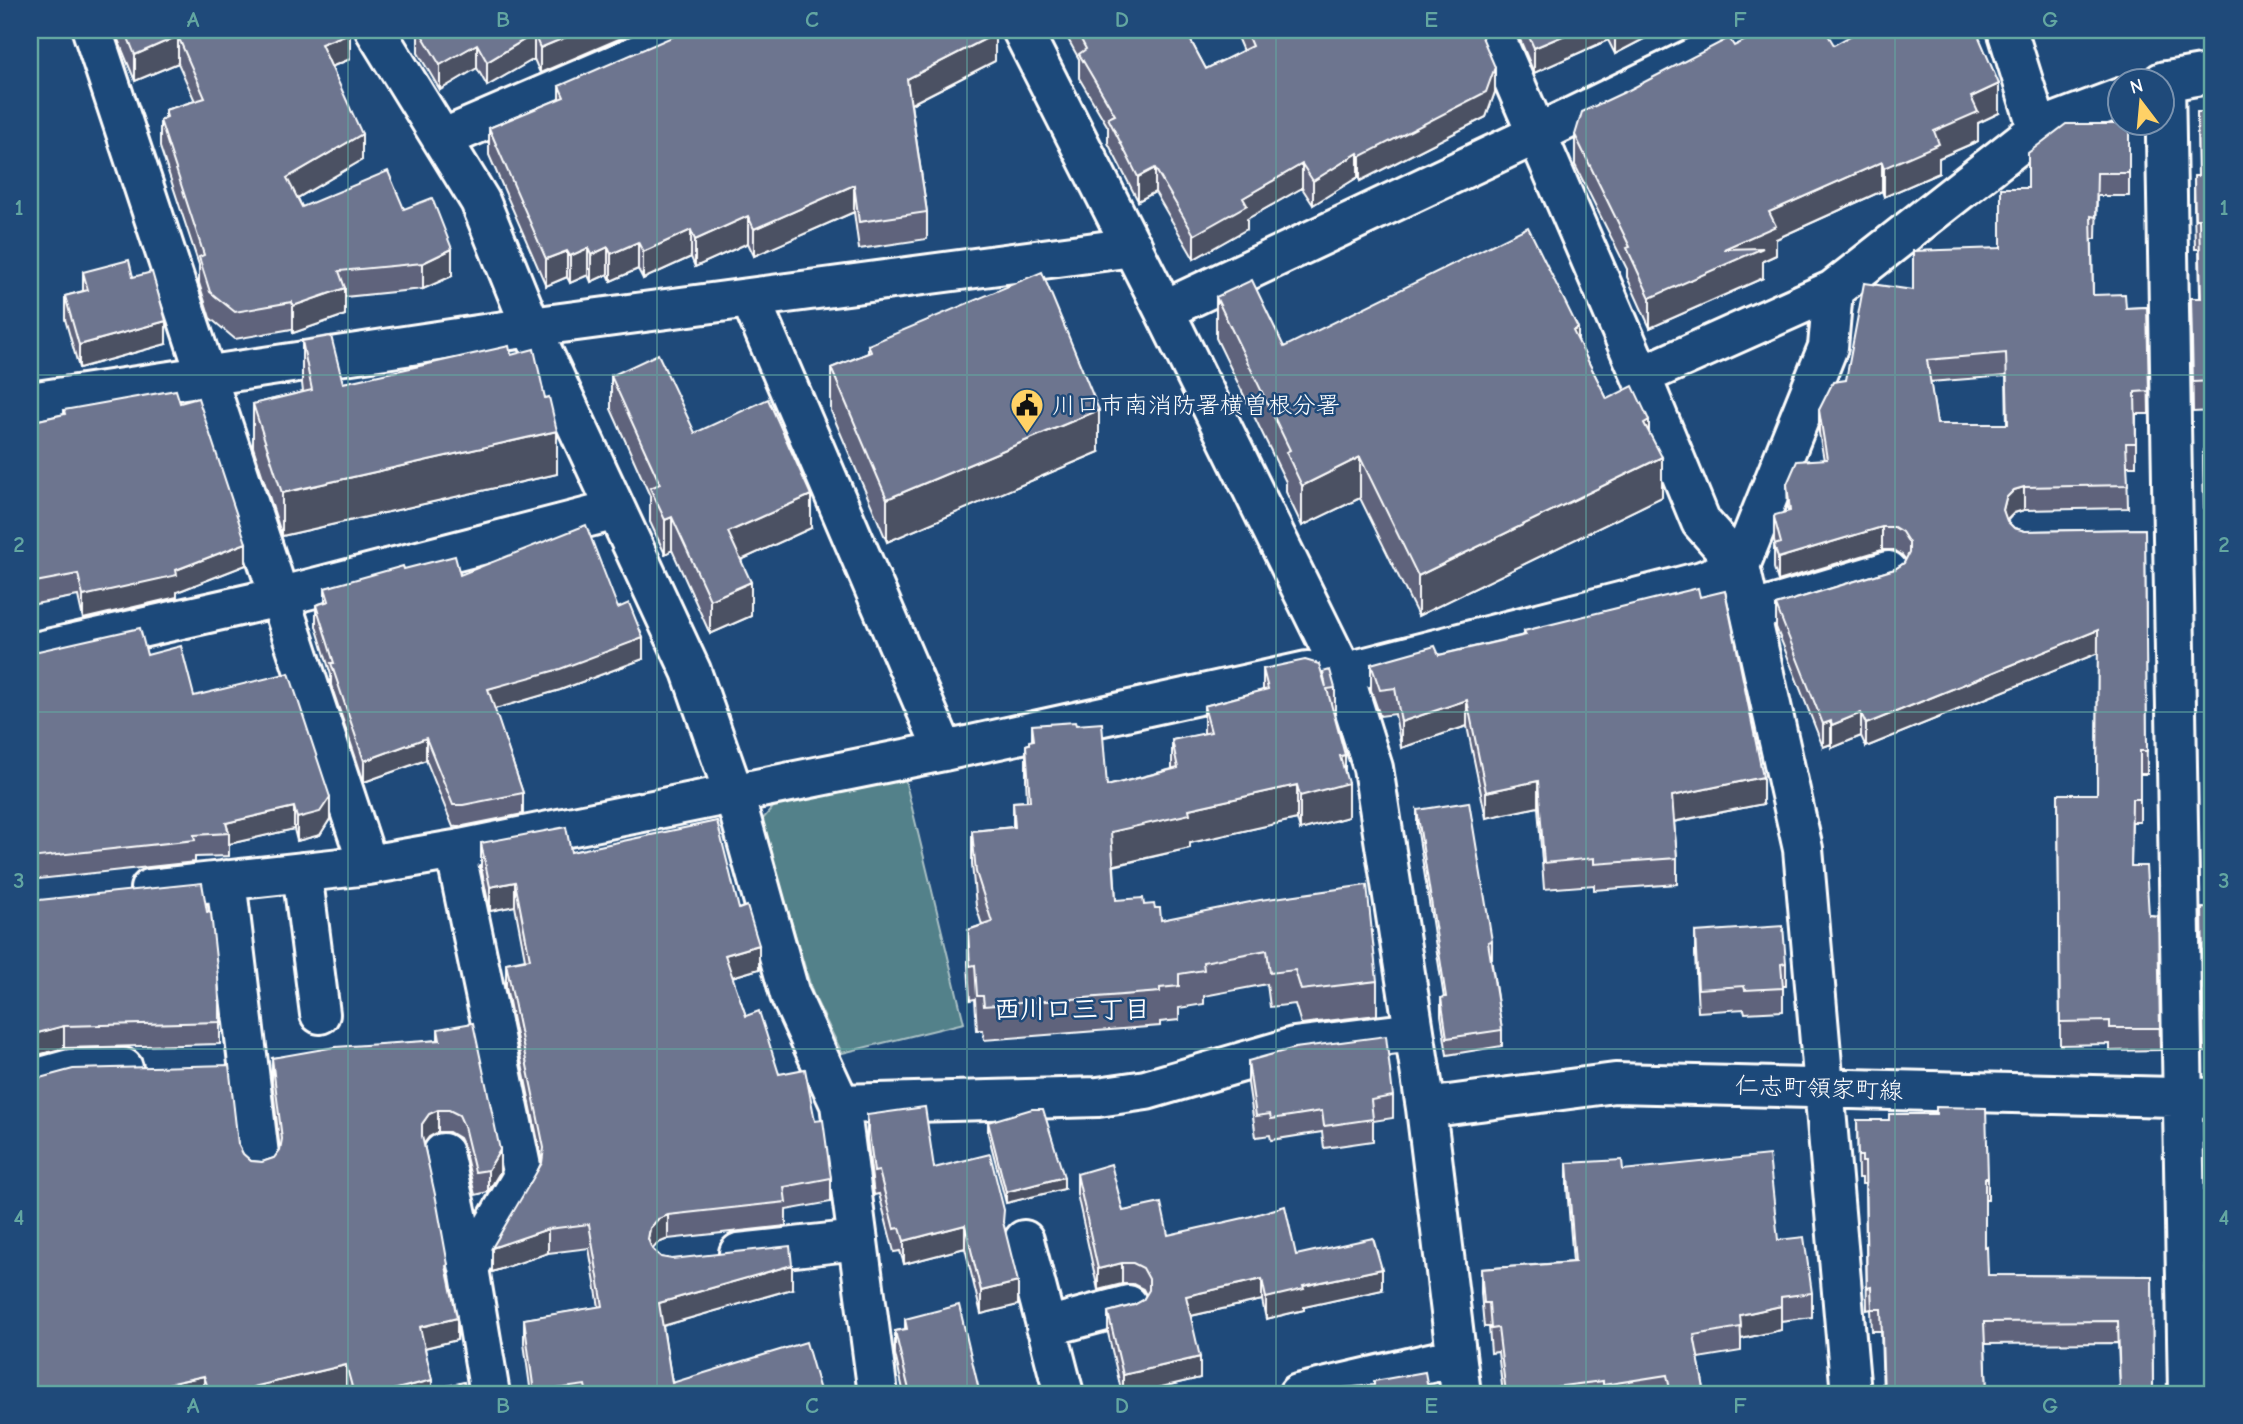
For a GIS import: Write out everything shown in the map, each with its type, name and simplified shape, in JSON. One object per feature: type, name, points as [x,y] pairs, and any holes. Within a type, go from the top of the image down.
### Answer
[{"type":"street","points":[[92,30],[368,865]]},
{"type":"street","points":[[375,30],[480,201],[531,327],[691,671],[734,794],[790,995],[840,1104],[878,1394]]},
{"type":"street","points":[[442,139],[695,30]]},
{"type":"street","points":[[1022,30],[1133,247],[1343,673],[1373,768],[1426,1108],[1461,1394]]},
{"type":"street","points":[[1492,30],[1701,522],[1740,566],[1803,849],[1850,1394]]},
{"type":"street","points":[[1164,310],[1751,30]]},
{"type":"street","points":[[2007,30],[2038,129]]},
{"type":"street","points":[[2176,80],[2213,73]]},
{"type":"street","points":[[1641,376],[1833,290],[2038,129],[2106,103]]},
{"type":"street","points":[[2165,136],[2172,529],[2197,1098],[2188,1394]]},
{"type":"street","points":[[30,402],[531,327],[1133,247]]},
{"type":"street","points":[[121,892],[368,865],[456,850],[944,751],[1307,671],[1343,673],[1702,581],[1740,566],[1828,347],[1833,290]]},
{"type":"street","points":[[750,298],[944,751]]},
{"type":"street","points":[[30,653],[279,597],[616,510]]},
{"type":"street","points":[[2132,530],[2172,529]]},
{"type":"street","points":[[1751,612],[1888,571]]},
{"type":"street","points":[[456,850],[523,1176],[469,1268]]},
{"type":"street","points":[[302,872],[320,1014]]},
{"type":"street","points":[[226,880],[234,1065],[260,1163]]},
{"type":"street","points":[[840,1104],[1098,1097],[1146,1090],[1294,1047],[1413,1032]]},
{"type":"street","points":[[30,1080],[70,1069],[152,1067]]},
{"type":"street","name":"仁志町領家町線","points":[[1426,1108],[1615,1083],[2197,1098]]},
{"type":"street","points":[[443,1153],[469,1268],[490,1394]]},
{"type":"street","points":[[710,1257],[858,1240]]},
{"type":"street","points":[[1024,1240],[1064,1394]]},
{"type":"street","points":[[1046,1327],[1128,1305]]},
{"type":"street","points":[[1298,1394],[1456,1357]]},
{"type":"green space","points":[[904,775],[964,1023],[842,1053],[813,994],[761,821],[782,797]]},
{"type":"building","points":[[125,30],[349,30],[350,33],[321,44],[362,134],[287,178],[302,207],[388,171],[404,209],[432,198],[452,249],[423,263],[339,271],[345,288],[293,306],[292,302],[235,312],[210,292],[199,257],[204,255],[160,120],[167,117],[165,110],[205,98],[178,36],[135,55]]},
{"type":"building","points":[[419,30],[583,30],[540,48],[534,34],[487,62],[477,44],[440,65]]},
{"type":"building","points":[[688,30],[992,30],[995,34],[907,79],[927,212],[859,222],[854,185],[754,229],[748,216],[695,240],[691,230],[643,252],[638,242],[611,254],[608,247],[591,255],[588,248],[570,256],[567,251],[546,259],[489,128],[564,97],[559,86]]},
{"type":"building","points":[[1076,30],[1185,30],[1206,69],[1252,46],[1245,30],[1479,30],[1495,67],[1486,92],[1360,157],[1358,153],[1313,181],[1302,164],[1243,198],[1247,205],[1194,235],[1155,168],[1138,177],[1108,118],[1115,115],[1079,54],[1086,49]]},
{"type":"building","points":[[1526,30],[1577,30],[1534,48]]},
{"type":"building","points":[[1766,30],[1825,30],[1834,45],[1861,30],[1891,30],[1892,33],[1899,30],[1976,30],[1999,84],[1971,97],[1978,112],[1934,131],[1939,144],[1884,168],[1882,162],[1769,212],[1776,226],[1724,249],[1763,248],[1650,298],[1627,248],[1630,247],[1575,135],[1582,112],[1729,38],[1734,46]]},
{"type":"building","points":[[2197,112],[2213,112],[2213,381],[2193,382],[2191,298],[2201,298],[2199,219],[2195,219],[2194,176],[2198,176]]},
{"type":"building","points":[[2066,124],[2106,124],[2106,136],[2129,136],[2129,173],[2097,173],[2096,217],[2091,216],[2093,295],[2125,294],[2126,308],[2147,307],[2149,391],[2135,392],[2136,443],[2126,443],[2128,485],[2024,487],[2014,490],[2006,498],[2003,510],[2007,521],[2014,528],[2025,531],[2145,529],[2147,751],[2140,751],[2140,799],[2132,799],[2131,866],[2146,866],[2149,915],[2158,916],[2160,1028],[2110,1028],[2110,1021],[2060,1022],[2058,794],[2097,794],[2098,630],[1866,724],[1861,713],[1832,725],[1831,721],[1823,724],[1776,605],[1895,569],[1904,563],[1909,553],[1909,543],[1902,532],[1894,527],[1882,527],[1778,558],[1774,545],[1781,543],[1774,517],[1790,511],[1787,484],[1797,461],[1827,459],[1819,410],[1833,382],[1846,380],[1864,283],[1913,290],[1913,251],[2001,248],[2001,188],[2028,188],[2028,153]],"holes":[[[2006,353],[2008,424],[1937,424],[1927,360]]]},
{"type":"building","points":[[1528,227],[1578,328],[1573,331],[1607,399],[1633,386],[1649,420],[1644,423],[1662,457],[1418,576],[1360,457],[1302,486],[1286,452],[1290,450],[1216,297],[1252,280],[1284,347]]},
{"type":"building","points":[[129,260],[133,277],[152,272],[166,321],[79,345],[65,296],[88,290],[83,272]]},
{"type":"building","points":[[1042,272],[1099,410],[887,499],[831,368],[871,352],[868,345]]},
{"type":"building","points":[[331,336],[343,383],[509,346],[511,355],[534,349],[545,398],[549,397],[557,431],[282,493],[253,404],[312,390],[302,341]]},
{"type":"building","points":[[658,354],[695,433],[768,399],[811,495],[728,532],[751,582],[710,600],[672,517],[665,520],[650,488],[660,484],[611,376]]},
{"type":"building","points":[[176,390],[180,403],[198,398],[246,543],[176,570],[177,575],[83,596],[78,574],[30,583],[30,422],[65,414],[64,410]]},
{"type":"building","points":[[2203,450],[2213,450],[2213,543],[2205,543]]},
{"type":"building","points":[[586,525],[618,608],[629,603],[643,638],[560,669],[488,689],[523,793],[453,805],[426,738],[364,761],[331,663],[334,663],[316,605],[329,601],[325,588],[403,566],[404,569],[455,556],[460,575]]},
{"type":"building","points":[[1698,588],[1700,597],[1725,591],[1763,777],[1672,796],[1677,858],[1594,864],[1594,858],[1544,863],[1538,781],[1486,792],[1467,700],[1401,722],[1395,688],[1380,690],[1371,664],[1435,646],[1439,655],[1526,635],[1524,631]]},
{"type":"building","points":[[140,628],[147,655],[181,646],[194,696],[289,673],[330,797],[320,812],[297,818],[294,807],[226,823],[229,833],[194,835],[195,840],[30,858],[30,652]]},
{"type":"building","points":[[2213,654],[2213,1022],[2204,1021],[2202,908],[2212,909],[2208,682]]},
{"type":"building","points":[[1305,660],[1319,664],[1326,687],[1323,672],[1330,670],[1335,688],[1327,689],[1345,755],[1340,756],[1348,783],[1300,796],[1297,785],[1189,809],[1190,814],[1111,832],[1116,900],[1143,898],[1144,905],[1154,904],[1155,908],[1160,908],[1161,920],[1260,900],[1367,885],[1377,981],[1301,990],[1295,970],[1270,973],[1267,950],[1203,962],[1204,970],[1179,974],[1179,986],[1160,988],[1160,992],[984,1006],[983,996],[977,996],[975,965],[970,966],[968,930],[992,922],[976,872],[972,831],[1015,827],[1013,802],[1030,801],[1026,745],[1034,740],[1032,725],[1102,723],[1107,786],[1178,768],[1172,740],[1211,732],[1204,706],[1268,689],[1263,669]]},
{"type":"building","points":[[1469,802],[1492,941],[1488,942],[1502,1030],[1447,1038],[1441,998],[1446,997],[1417,810]]},
{"type":"building","points":[[717,821],[739,909],[747,906],[759,945],[725,955],[746,1016],[759,1011],[779,1074],[805,1069],[815,1121],[823,1120],[831,1178],[784,1187],[786,1202],[668,1215],[658,1219],[650,1228],[648,1239],[652,1249],[661,1257],[672,1259],[790,1246],[792,1265],[659,1303],[672,1383],[806,1342],[821,1394],[587,1394],[585,1385],[534,1392],[524,1319],[603,1306],[589,1224],[548,1229],[492,1248],[542,1163],[544,1148],[506,963],[530,959],[515,882],[490,887],[481,843],[566,827],[571,852]]},
{"type":"building","points":[[202,883],[207,912],[211,913],[220,1022],[64,1026],[30,1035],[30,901]]},
{"type":"building","points":[[1783,926],[1786,963],[1781,964],[1783,988],[1745,990],[1744,986],[1698,989],[1695,932]]},
{"type":"building","points":[[473,1023],[500,1150],[488,1170],[475,1172],[459,1115],[449,1110],[438,1110],[429,1114],[422,1124],[422,1136],[457,1318],[420,1327],[432,1380],[377,1394],[354,1394],[346,1365],[253,1387],[255,1394],[210,1394],[204,1376],[122,1394],[30,1394],[30,1079],[73,1069],[229,1065],[238,1144],[243,1154],[251,1161],[262,1162],[274,1158],[280,1150],[282,1139],[272,1058],[335,1047],[440,1040],[438,1029]]},
{"type":"building","points":[[1386,1036],[1393,1096],[1371,1100],[1373,1119],[1324,1126],[1322,1111],[1271,1119],[1270,1114],[1256,1116],[1248,1061],[1295,1048]]},
{"type":"building","points":[[925,1107],[934,1168],[990,1154],[1018,1282],[981,1291],[965,1225],[904,1241],[900,1228],[894,1229],[879,1171],[874,1172],[867,1115]]},
{"type":"building","points":[[1936,1107],[1986,1108],[1988,1178],[1985,1178],[1985,1248],[1987,1247],[1988,1275],[2152,1276],[2153,1390],[2176,1390],[2188,1394],[1992,1394],[2120,1388],[2118,1321],[1984,1322],[1987,1394],[1884,1394],[1881,1309],[1872,1309],[1871,1287],[1867,1288],[1865,1162],[1862,1162],[1862,1156],[1858,1156],[1857,1120],[1889,1120],[1889,1114],[1936,1114]]},
{"type":"building","points":[[1032,1109],[1043,1109],[1064,1177],[1006,1192],[988,1122]]},
{"type":"building","points":[[1769,1155],[1778,1240],[1804,1237],[1812,1293],[1781,1297],[1781,1306],[1740,1315],[1741,1327],[1694,1335],[1705,1394],[1671,1394],[1667,1375],[1603,1385],[1603,1381],[1506,1393],[1498,1328],[1491,1329],[1489,1303],[1484,1303],[1481,1269],[1575,1262],[1567,1163],[1622,1160],[1623,1170]]},
{"type":"building","points":[[1111,1164],[1123,1211],[1161,1203],[1168,1235],[1285,1206],[1296,1255],[1373,1238],[1382,1269],[1303,1286],[1304,1289],[1266,1298],[1262,1279],[1186,1296],[1200,1357],[1123,1375],[1108,1312],[1143,1300],[1149,1290],[1149,1279],[1143,1268],[1133,1263],[1098,1269],[1077,1174]]},
{"type":"building","points":[[959,1305],[980,1394],[910,1394],[895,1331],[907,1329],[905,1319]]},
{"type":"building","points":[[1425,1372],[1429,1394],[1332,1394],[1333,1389],[1374,1385],[1374,1381]]},
{"type":"building","points":[[464,1382],[467,1394],[417,1394],[417,1393]]},
{"type":"building","points":[[2200,1390],[2213,1390],[2213,1394],[2188,1394]]},
{"type":"place","name":"川口市南消防署横曽根分署","points":[[1027,435]]},
{"type":"district","name":"西川口三丁目","points":[[1072,1010]]}]
